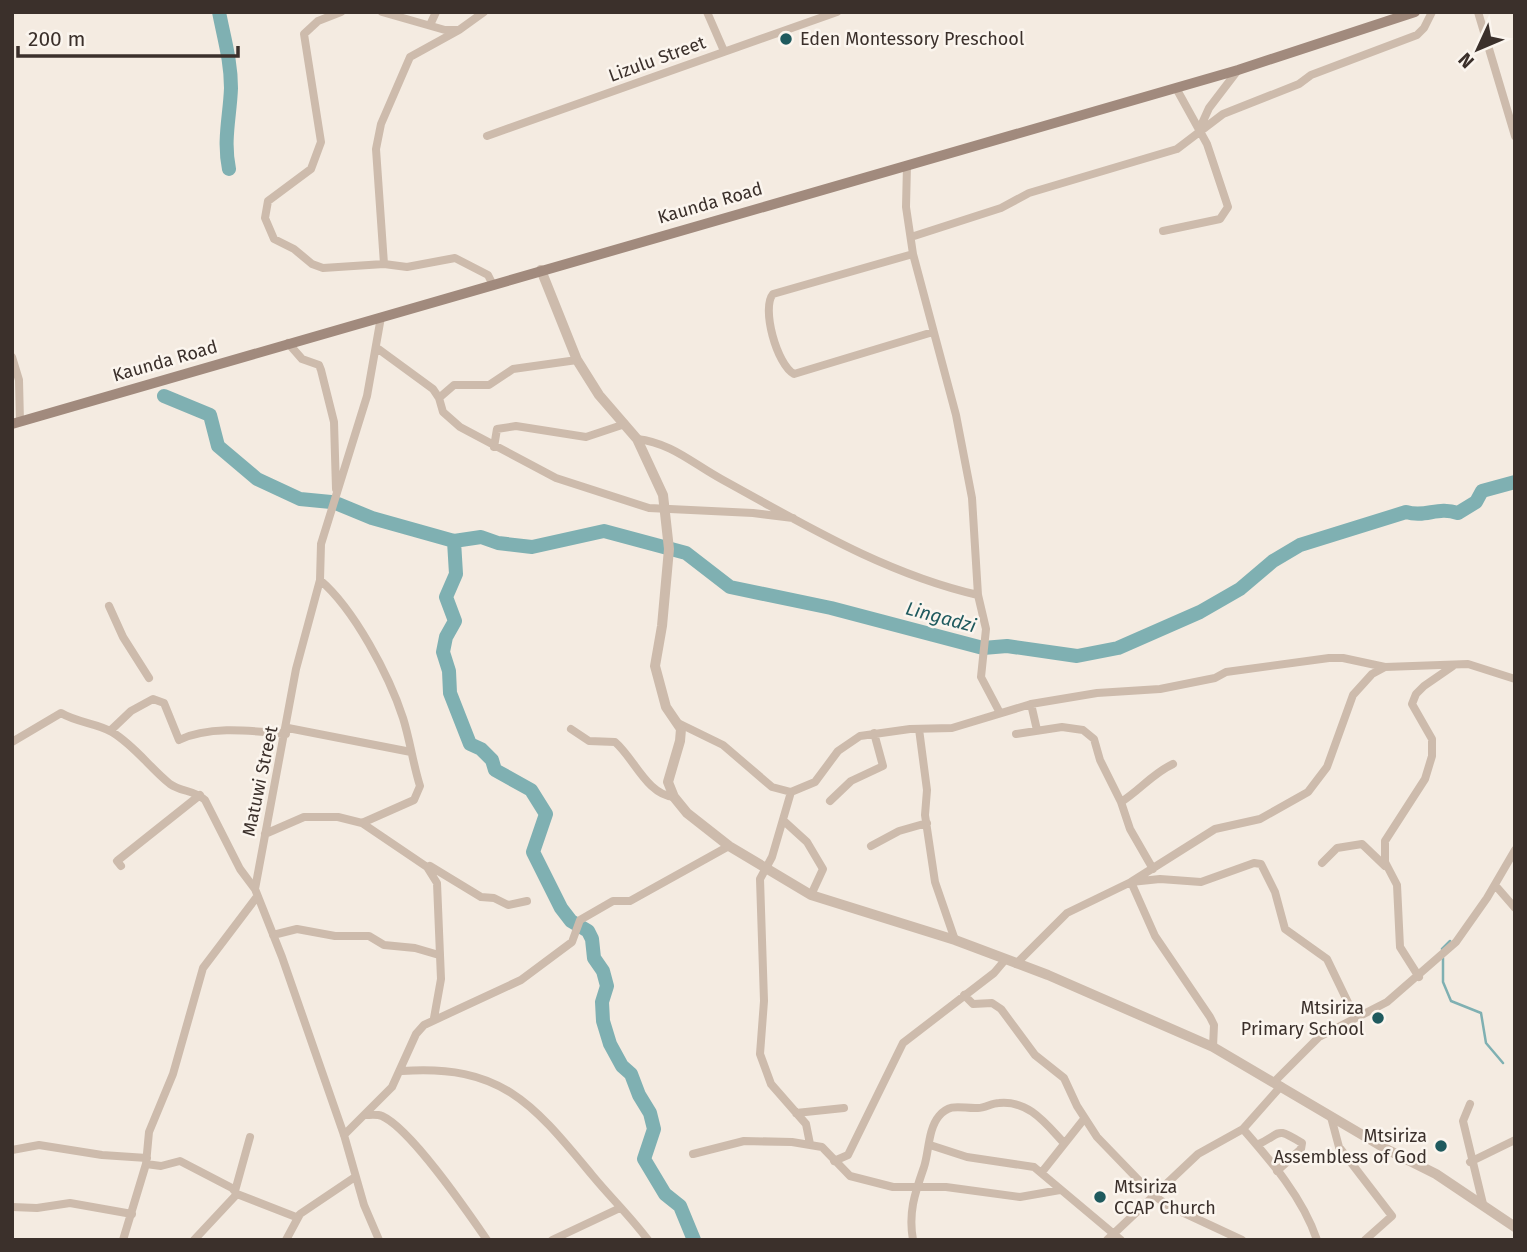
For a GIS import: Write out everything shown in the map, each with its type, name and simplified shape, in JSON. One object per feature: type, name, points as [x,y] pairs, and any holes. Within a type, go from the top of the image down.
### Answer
[{"type":"main road","name":"Kaunda Road","points":[[16,423],[1238,70],[1415,12]]},
{"type":"street","points":[[341,12],[318,21],[304,34],[321,132],[315,161],[299,181],[268,201],[265,218],[274,239],[323,268],[384,264],[407,267],[458,258],[488,275],[493,285]]},
{"type":"street","points":[[382,12],[445,30],[459,30]]},
{"type":"street","points":[[430,25],[436,12]]},
{"type":"street","points":[[384,264],[376,149],[381,124],[410,57],[459,30],[484,12]]},
{"type":"street","points":[[707,12],[724,51]]},
{"type":"street","name":"Lizulu Street","points":[[487,136],[837,12]]},
{"type":"street","points":[[911,237],[1001,208],[1030,193],[1177,149],[1229,111],[1299,84],[1311,75],[1417,35],[1432,12]]},
{"type":"street","points":[[1478,12],[1515,136]]},
{"type":"street","points":[[1199,131],[1209,108],[1238,70]]},
{"type":"street","points":[[1163,231],[1220,219],[1227,212],[1225,193],[1207,144],[1176,88]]},
{"type":"street","points":[[907,165],[906,194],[913,254],[956,415],[972,498],[978,595],[986,629],[981,677],[1000,713]]},
{"type":"street","points":[[913,254],[773,294],[767,312],[784,366],[794,374],[933,332]]},
{"type":"street","points":[[541,270],[577,360],[599,395],[637,439],[655,475],[666,509],[669,549],[662,626],[655,666],[663,701],[678,723],[680,741],[668,776],[674,797],[687,813],[729,846],[811,895],[955,940],[1057,978],[1213,1047],[1331,1117],[1436,1174],[1515,1227]]},
{"type":"street","name":"Matuwi Street","points":[[255,893],[287,731],[296,669],[320,580],[321,544],[355,439],[377,348],[381,317]]},
{"type":"street","points":[[288,343],[302,359],[319,365],[321,370],[334,422],[332,437],[337,492]]},
{"type":"street","points":[[377,348],[408,368],[439,398],[440,407],[446,416],[494,447],[556,478],[649,508],[754,513],[793,518]]},
{"type":"street","points":[[12,357],[19,380],[16,423]]},
{"type":"street","points":[[439,398],[454,385],[489,385],[513,369],[577,360]]},
{"type":"street","points":[[494,447],[497,429],[516,426],[586,437],[625,424]]},
{"type":"street","points":[[637,439],[652,441],[680,452],[723,480],[865,556],[931,582],[978,595]]},
{"type":"street","points":[[320,580],[331,590],[354,622],[390,687],[403,718],[421,786],[418,796],[362,823]]},
{"type":"street","points":[[109,606],[123,637],[149,678]]},
{"type":"street","points":[[678,723],[691,727],[723,745],[772,788],[791,792],[815,782],[844,746],[860,736],[952,728],[1031,704],[1097,693],[1160,689],[1215,678],[1226,672],[1343,658],[1385,667],[1475,665],[1515,679]]},
{"type":"street","points":[[1387,869],[1385,841],[1425,779],[1432,756],[1432,739],[1412,704],[1416,694],[1455,665]]},
{"type":"street","points":[[834,1160],[848,1155],[903,1043],[1010,962],[1060,918],[1132,882],[1215,829],[1260,819],[1314,787],[1327,766],[1356,688],[1385,667]]},
{"type":"street","points":[[110,731],[131,710],[149,699],[157,699],[164,703],[178,739],[192,733],[287,731],[411,752]]},
{"type":"street","points":[[1031,704],[1037,730]]},
{"type":"street","points":[[12,742],[61,713],[77,722],[110,731],[146,759],[171,784],[200,795],[210,807],[240,869],[255,893],[273,935],[379,1240]]},
{"type":"street","points":[[1016,734],[1062,727],[1086,731],[1094,739],[1100,760],[1121,802],[1130,829],[1153,869]]},
{"type":"street","points":[[571,729],[589,741],[615,742],[635,761],[654,789],[674,797]]},
{"type":"street","points":[[919,729],[927,790],[926,823],[935,882],[955,940]]},
{"type":"street","points":[[830,801],[851,781],[883,766],[874,733]]},
{"type":"street","points":[[1121,802],[1143,788],[1158,770],[1172,764]]},
{"type":"street","points":[[791,792],[785,822],[772,858],[760,879],[764,1001],[760,1054],[771,1084],[810,1132],[810,1144]]},
{"type":"street","points":[[121,866],[117,861],[130,849],[200,795]]},
{"type":"street","points":[[265,834],[312,815],[338,817],[362,823],[481,897],[494,898],[508,905],[527,901]]},
{"type":"street","points":[[785,822],[807,842],[821,865],[823,872],[816,879],[811,895]]},
{"type":"street","points":[[872,846],[900,831],[926,823]]},
{"type":"street","points":[[1322,863],[1337,848],[1362,844],[1387,869],[1396,885],[1399,947],[1419,977]]},
{"type":"street","points":[[344,1135],[385,1096],[402,1071],[416,1034],[434,1018],[521,980],[572,942],[580,920],[613,901],[630,901],[729,846]]},
{"type":"street","points":[[930,1145],[967,1157],[1020,1164],[1042,1172],[1116,1238],[1153,1195],[1198,1154],[1242,1129],[1319,1037],[1387,1002],[1419,977],[1456,942],[1496,885],[1515,850]]},
{"type":"street","points":[[418,859],[437,883],[440,983],[434,1018]]},
{"type":"street","points":[[1132,882],[1160,879],[1201,882],[1254,863],[1261,864],[1275,892],[1285,929],[1327,959],[1355,1017]]},
{"type":"street","points":[[1132,882],[1155,936],[1214,1025],[1213,1047]]},
{"type":"street","points":[[1496,885],[1515,908]]},
{"type":"street","points":[[123,1240],[146,1161],[149,1132],[173,1073],[203,968],[255,893]]},
{"type":"street","points":[[273,935],[297,929],[335,936],[369,936],[384,945],[415,948],[439,955]]},
{"type":"street","points":[[964,995],[973,1004],[992,1003],[1001,1009],[1039,1059],[1065,1078],[1084,1119],[1153,1195],[1169,1206],[1242,1240]]},
{"type":"street","points":[[402,1071],[432,1070],[499,1083],[530,1105],[560,1134],[648,1240]]},
{"type":"street","points":[[913,1240],[910,1213],[916,1187],[930,1145],[933,1125],[947,1109],[957,1105],[978,1108],[998,1103],[1028,1108],[1064,1143]]},
{"type":"street","points":[[1470,1104],[1463,1121],[1470,1162],[1483,1204]]},
{"type":"street","points":[[796,1113],[844,1108]]},
{"type":"street","points":[[366,1115],[383,1116],[412,1141],[455,1194],[487,1240]]},
{"type":"street","points":[[1331,1117],[1339,1147],[1392,1216],[1365,1240]]},
{"type":"street","points":[[1042,1172],[1084,1119]]},
{"type":"street","points":[[1242,1129],[1277,1171],[1310,1221],[1317,1240]]},
{"type":"street","points":[[1257,1145],[1279,1131],[1286,1131],[1302,1143],[1301,1149],[1277,1171]]},
{"type":"street","points":[[194,1240],[236,1192],[250,1137]]},
{"type":"street","points":[[1470,1162],[1515,1140]]},
{"type":"street","points":[[694,1154],[744,1141],[810,1144],[826,1150],[843,1171],[861,1180],[893,1187],[946,1187],[1020,1197],[1060,1190]]},
{"type":"street","points":[[12,1150],[39,1145],[146,1161],[161,1166],[180,1161],[236,1192],[296,1217]]},
{"type":"street","points":[[286,1240],[296,1217],[355,1177]]},
{"type":"street","points":[[12,1208],[37,1208],[70,1203],[132,1214]]},
{"type":"street","points":[[552,1240],[620,1208]]},
{"type":"waterway","points":[[219,12],[231,78],[227,138],[229,169]]},
{"type":"waterway","points":[[164,396],[210,415],[218,446],[257,479],[300,499],[331,502]]},
{"type":"waterway","name":"Lingadzi","points":[[338,504],[372,518],[454,541],[481,537],[498,543],[532,547],[604,531],[686,553],[730,587],[831,608],[983,648],[1007,646],[1077,656],[1118,648],[1200,612],[1240,589],[1273,561],[1300,545],[1406,512],[1458,513],[1476,502],[1482,491],[1515,482]]},
{"type":"waterway","points":[[454,541],[456,574],[446,597],[455,621],[446,637],[443,652],[449,671],[450,693],[470,744],[481,749],[492,760],[495,770],[531,790],[546,814],[533,852],[561,908],[571,921],[588,931],[592,939],[594,958],[603,971],[607,986],[602,1002],[603,1021],[610,1044],[622,1066],[631,1074],[650,1113],[654,1129],[644,1159],[665,1194],[680,1206],[694,1240]]},
{"type":"waterway","points":[[1442,949],[1450,941]]},
{"type":"waterway","points":[[1443,958],[1443,982],[1451,1001],[1481,1013],[1486,1043],[1503,1063]]},
{"type":"place","name":"Eden Montessory Preschool","points":[[786,39]]},
{"type":"place","name":"Mtsiriza Primary School","points":[[1378,1018]]},
{"type":"place","name":"Mtsiriza Assembless of God","points":[[1441,1146]]},
{"type":"place","name":"Mtsiriza CCAP Church","points":[[1100,1197]]}]
